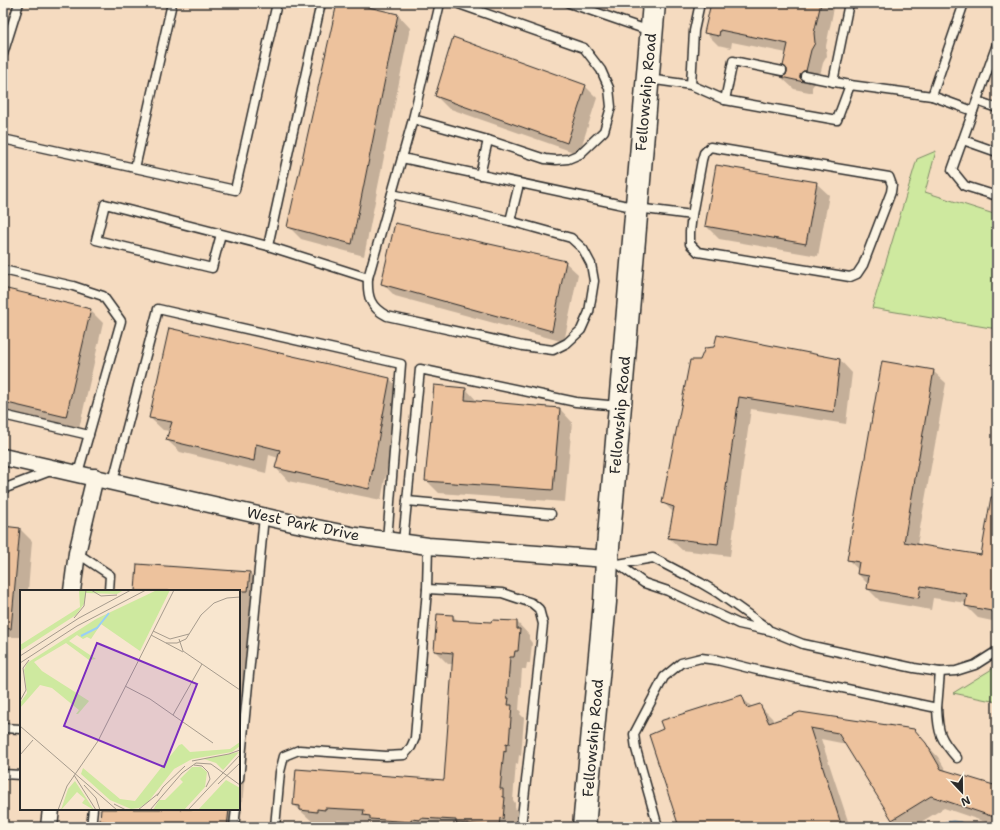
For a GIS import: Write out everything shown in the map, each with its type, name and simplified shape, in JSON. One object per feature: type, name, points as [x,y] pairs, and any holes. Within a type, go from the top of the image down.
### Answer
[{"type":"street","name":"Fellowship Road","points":[[584,827],[605,602],[613,561],[620,406],[654,3]]},
{"type":"street","name":"West Park Drive","points":[[3,456],[356,536],[428,546],[613,561]]},
{"type":"street","points":[[72,590],[77,553],[95,477]]},
{"type":"street","points":[[50,827],[51,810]]},
{"type":"lane","points":[[3,54],[19,3]]},
{"type":"lane","points":[[135,168],[172,3]]},
{"type":"lane","points":[[3,139],[235,190],[277,3]]},
{"type":"lane","points":[[268,246],[321,3]]},
{"type":"lane","points":[[392,194],[510,221],[571,238],[583,249],[591,264],[594,281],[589,312],[581,330],[567,343],[553,350],[523,346],[387,316],[378,311],[371,302],[367,291],[368,278],[413,119],[440,3]]},
{"type":"lane","points":[[413,119],[488,140],[545,159],[556,160],[568,159],[580,154],[604,131],[611,107],[609,88],[601,70],[584,48],[456,3]]},
{"type":"lane","points":[[569,3],[651,31]]},
{"type":"lane","points":[[691,85],[694,31],[700,3]]},
{"type":"lane","points":[[833,82],[849,3]]},
{"type":"lane","points":[[932,96],[964,3]]},
{"type":"lane","points":[[997,44],[994,65],[973,110],[952,170],[964,186],[997,196]]},
{"type":"lane","points":[[725,100],[733,61],[782,71]]},
{"type":"lane","points":[[805,76],[850,85],[932,96],[973,110]]},
{"type":"lane","points":[[647,79],[691,85],[725,100],[836,120],[850,85]]},
{"type":"lane","points":[[977,101],[997,108]]},
{"type":"lane","points":[[480,175],[488,140]]},
{"type":"lane","points":[[963,140],[997,152]]},
{"type":"lane","points":[[710,147],[889,177],[892,185],[891,192],[863,265],[858,274],[850,278],[698,252],[690,244],[692,215],[702,160],[704,153],[710,147]]},
{"type":"lane","points":[[402,158],[637,208],[692,215]]},
{"type":"lane","points":[[510,221],[519,184]]},
{"type":"lane","points":[[221,234],[212,268],[96,240],[105,204],[268,246],[368,278]]},
{"type":"lane","points":[[3,270],[73,286],[103,296],[120,320],[78,473]]},
{"type":"lane","points":[[113,481],[158,309],[401,364],[387,540]]},
{"type":"lane","points":[[403,542],[420,369],[576,402],[620,406]]},
{"type":"lane","points":[[3,415],[89,435]]},
{"type":"lane","points":[[3,489],[58,469]]},
{"type":"lane","points":[[407,501],[551,514]]},
{"type":"lane","points":[[240,768],[264,516]]},
{"type":"lane","points":[[275,827],[280,772],[284,756],[299,750],[386,756],[404,755],[411,747],[415,738],[427,589],[428,546]]},
{"type":"lane","points":[[77,553],[110,575],[109,590]]},
{"type":"lane","points":[[613,561],[653,558],[718,593],[771,631]]},
{"type":"lane","points":[[613,561],[644,583],[668,591],[739,624],[771,631],[804,644],[914,668],[940,672],[956,671],[975,665],[997,651]]},
{"type":"lane","points":[[427,589],[502,593],[532,603],[539,609],[542,624],[521,827]]},
{"type":"lane","points":[[658,827],[636,749],[634,734],[664,677],[681,663],[700,658],[717,660],[757,670],[937,708]]},
{"type":"lane","points":[[940,672],[937,708],[940,733],[944,744],[957,758]]},
{"type":"lane","points":[[3,728],[20,729]]},
{"type":"lane","points":[[3,774],[20,775]]},
{"type":"lane","points":[[91,827],[93,810]]},
{"type":"lane","points":[[234,827],[236,810]]},
{"type":"shaded area","points":[[3,3],[997,3],[997,827],[3,827]]},
{"type":"green space","points":[[936,151],[925,192],[997,215],[997,329],[872,308],[917,159]]},
{"type":"green space","points":[[997,666],[997,702],[953,693]]},
{"type":"water","points":[[945,822],[961,822],[967,827],[940,827]]},
{"type":"building","points":[[337,3],[351,3],[398,14],[352,244],[287,227]]},
{"type":"building","points":[[711,3],[821,3],[814,33],[815,43],[811,50],[806,71],[803,71],[800,75],[800,78],[804,82],[781,77],[786,75],[787,72],[787,69],[783,66],[788,44],[720,30],[719,36],[704,33]]},
{"type":"building","points":[[453,37],[586,85],[567,143],[435,96]]},
{"type":"building","points":[[716,165],[817,182],[806,244],[705,226]]},
{"type":"building","points":[[395,223],[566,261],[552,331],[381,284]]},
{"type":"building","points":[[3,288],[91,309],[66,417],[3,402]]},
{"type":"building","points":[[169,328],[390,378],[369,489],[275,468],[280,450],[256,444],[254,461],[166,440],[172,422],[149,418]]},
{"type":"building","points":[[717,335],[840,359],[834,412],[739,397],[718,544],[668,538],[674,507],[662,503],[690,360],[700,360],[705,348],[714,347]]},
{"type":"building","points":[[882,361],[934,370],[904,542],[981,555],[991,497],[997,497],[997,612],[965,606],[967,594],[921,586],[919,598],[867,589],[869,576],[857,574],[859,562],[847,560]]},
{"type":"building","points":[[434,385],[466,388],[465,400],[560,408],[553,490],[425,481]]},
{"type":"building","points":[[3,526],[20,528],[11,629],[3,628]]},
{"type":"building","points":[[137,564],[250,572],[248,591],[135,590]]},
{"type":"building","points":[[437,614],[453,615],[453,620],[491,622],[492,620],[517,621],[517,629],[520,629],[518,651],[515,651],[514,657],[510,657],[507,698],[509,698],[508,705],[512,705],[509,744],[506,743],[506,752],[504,751],[500,789],[503,789],[503,797],[505,797],[503,819],[500,818],[499,826],[456,823],[456,820],[420,818],[420,820],[411,819],[411,822],[370,819],[370,816],[363,815],[364,810],[325,808],[325,810],[317,809],[317,812],[300,810],[300,806],[293,805],[296,769],[444,780],[453,653],[434,651]]},
{"type":"building","points":[[742,695],[747,708],[760,704],[769,723],[800,712],[914,729],[926,743],[941,769],[997,786],[997,818],[931,796],[892,820],[838,733],[810,728],[842,827],[679,827],[649,735],[663,729],[660,721]]},
{"type":"building","points":[[101,810],[229,810],[227,827],[113,827],[114,822],[100,821]]}]
